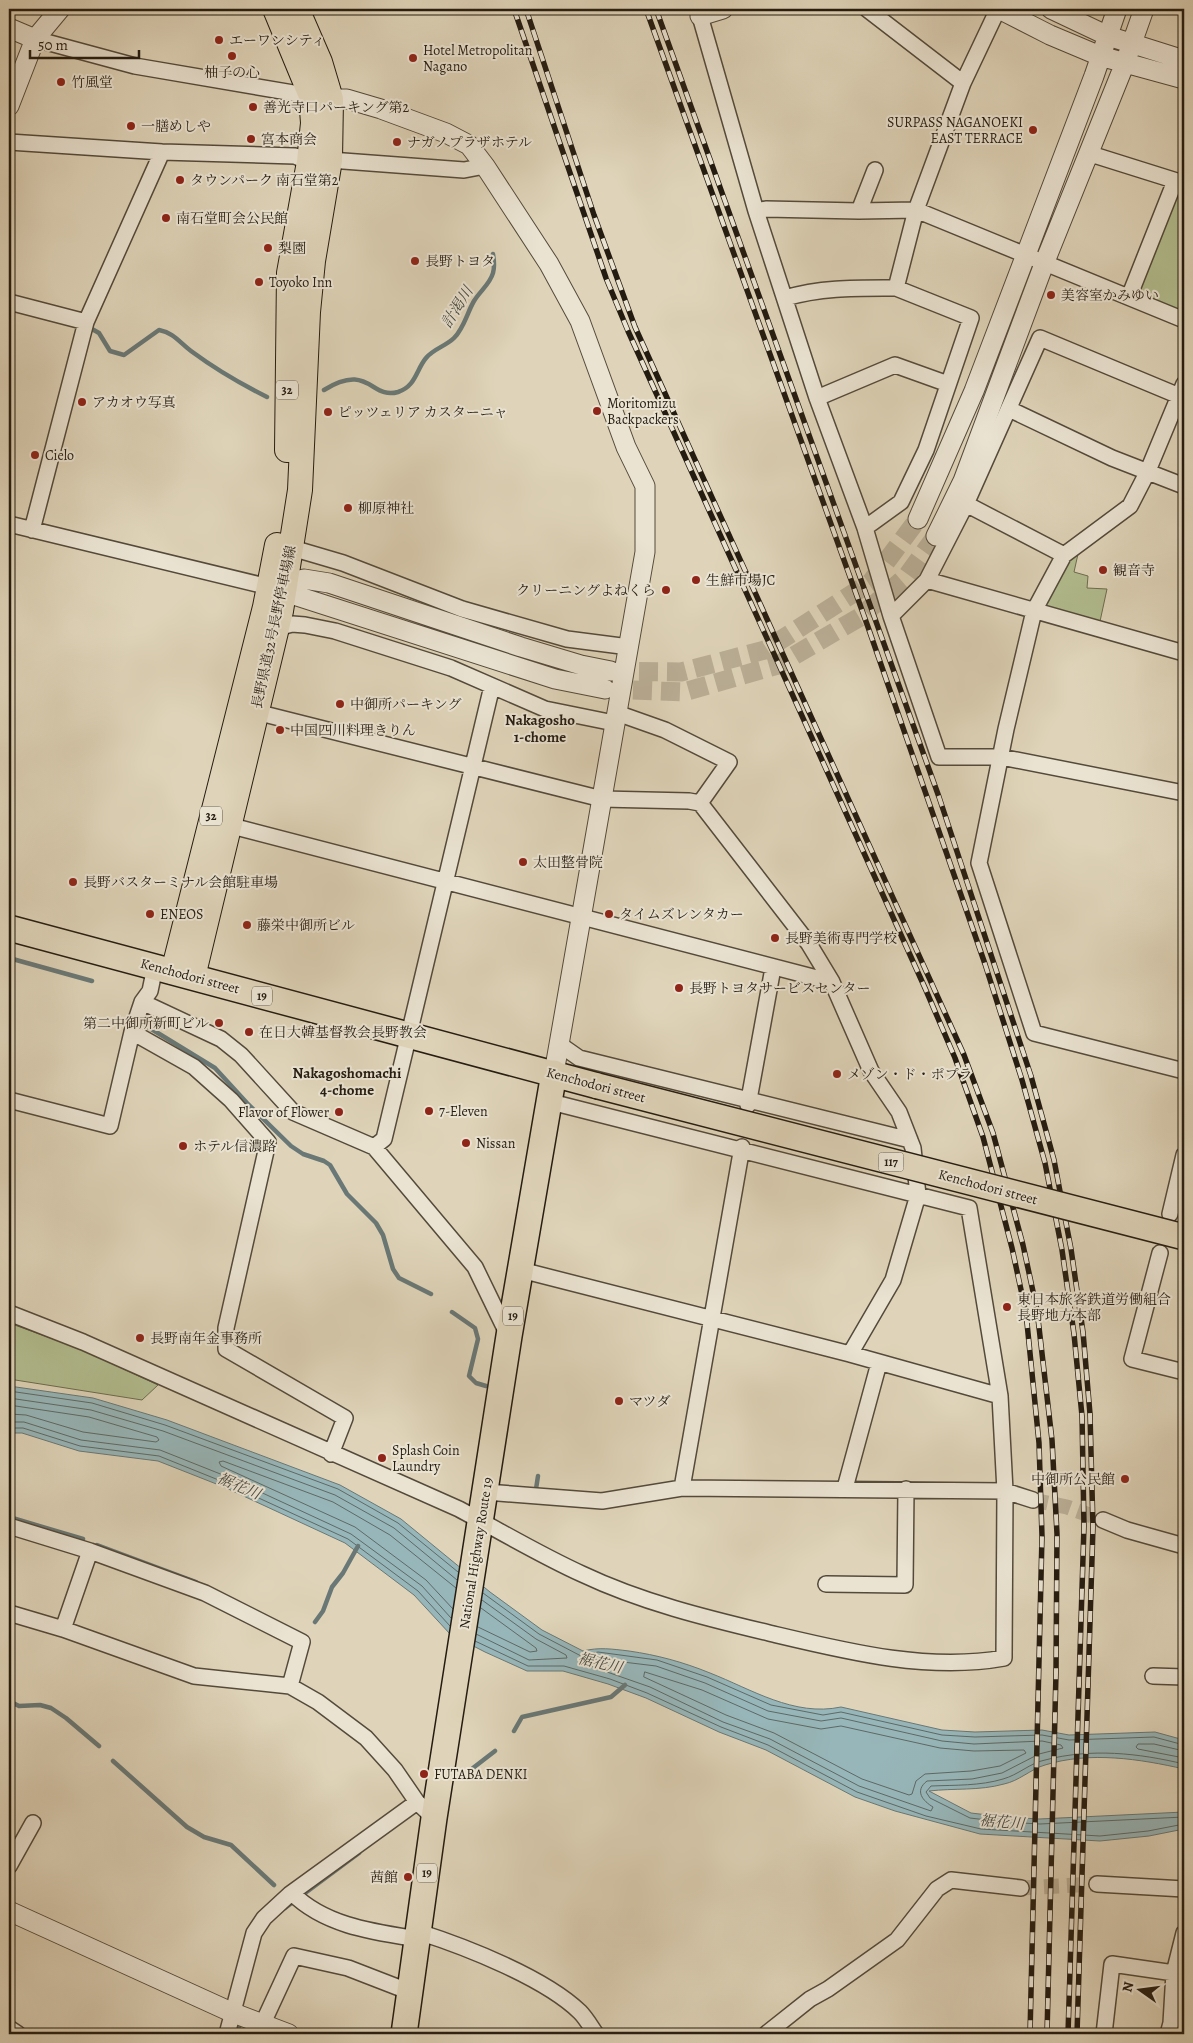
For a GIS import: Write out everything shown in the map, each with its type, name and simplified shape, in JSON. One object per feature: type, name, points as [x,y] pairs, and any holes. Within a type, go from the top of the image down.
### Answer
[{"type":"highway","name":"Kenchodori street","points":[[9,928],[598,1086],[1184,1237]]},
{"type":"highway","name":"National Highway Route 19","points":[[404,2034],[418,1936],[426,1810],[452,1713],[509,1336],[551,1102],[554,1074]]},
{"type":"main road","name":"長野県道32号長野停車場線","points":[[275,9],[321,97]]},
{"type":"main road","name":"長野県道32号長野停車場線","points":[[174,972],[292,548],[300,490],[308,312],[320,161],[314,123],[326,78],[296,9]]},
{"type":"main road","name":"長野県道32号長野停車場線","points":[[174,972],[228,825],[277,628],[280,587],[279,528],[289,427],[286,410],[289,273],[320,161]]},
{"type":"street","points":[[9,106],[35,39],[60,9]]},
{"type":"street","points":[[723,9],[700,16],[756,211],[817,398],[865,528],[891,616],[939,757],[1001,757],[1184,792]]},
{"type":"street","points":[[867,9],[963,83]]},
{"type":"street","points":[[896,288],[916,210],[963,83],[998,9],[1050,36],[1100,56],[1184,79]]},
{"type":"street","points":[[1051,9],[1108,36],[1184,60]]},
{"type":"street","points":[[918,519],[974,391],[1117,9]]},
{"type":"street","points":[[936,536],[963,481],[1044,264],[1144,9]]},
{"type":"street","points":[[9,28],[35,39],[135,66],[347,100],[381,109],[446,133],[468,145],[486,166],[549,264],[580,320],[626,447],[646,486],[645,552],[554,1074]]},
{"type":"street","points":[[9,142],[162,152],[295,156],[320,161],[464,170],[486,166]]},
{"type":"street","points":[[32,530],[86,322],[162,152]]},
{"type":"street","points":[[1087,156],[1097,156],[1180,182],[1129,297]]},
{"type":"street","points":[[859,212],[875,170]]},
{"type":"street","points":[[756,211],[766,209],[859,212],[916,210],[1184,320]]},
{"type":"street","points":[[785,298],[838,288],[896,288],[971,318],[926,450],[901,502],[865,528]]},
{"type":"street","points":[[9,302],[86,322]]},
{"type":"street","points":[[891,616],[927,580],[966,504],[1040,338],[1183,393],[1130,506],[1064,555],[1034,611],[979,863],[1034,1033],[1184,1072]]},
{"type":"street","points":[[817,398],[896,365],[948,384]]},
{"type":"street","points":[[1009,409],[1147,472],[1184,486]]},
{"type":"street","points":[[966,504],[1064,555]]},
{"type":"street","points":[[9,524],[280,587],[555,679],[605,689]]},
{"type":"street","points":[[292,548],[343,563],[462,609],[567,638],[629,648]]},
{"type":"street","points":[[280,587],[304,579],[329,583],[521,647],[581,665],[611,671]]},
{"type":"street","points":[[927,580],[1184,653]]},
{"type":"street","points":[[277,628],[292,624],[334,631],[451,668],[545,709],[616,718],[666,730],[729,762],[700,803]]},
{"type":"street","points":[[374,1147],[384,1139],[492,686]]},
{"type":"street","points":[[256,712],[602,799],[689,801],[700,803],[809,944],[832,982],[871,1071],[900,1112],[910,1140],[918,1195],[893,1280],[850,1354]]},
{"type":"street","points":[[228,825],[832,982]]},
{"type":"street","points":[[748,1102],[773,968]]},
{"type":"street","points":[[9,1100],[110,1126],[132,1032],[142,1002],[150,991],[174,972]]},
{"type":"street","points":[[142,1002],[221,1039],[241,1055],[293,1112],[374,1147],[475,1267],[509,1336]]},
{"type":"street","points":[[132,1032],[194,1067],[231,1100],[268,1142],[226,1328],[226,1349],[345,1418],[331,1454]]},
{"type":"street","points":[[559,1044],[579,1058],[748,1102],[910,1140]]},
{"type":"street","points":[[9,1313],[83,1342],[331,1454],[459,1509],[481,1526],[584,1575],[699,1616],[859,1653],[973,1663],[1004,1658],[1003,1546],[1005,1491],[1000,1396],[969,1208],[551,1102]]},
{"type":"street","points":[[682,1488],[741,1149]]},
{"type":"street","points":[[1170,1214],[1184,1155]]},
{"type":"street","points":[[1160,1253],[1132,1358],[1184,1372]]},
{"type":"street","points":[[521,1270],[850,1354],[1000,1396]]},
{"type":"street","points":[[844,1488],[879,1363]]},
{"type":"street","points":[[486,1492],[602,1500],[682,1488],[844,1488],[1005,1491],[1033,1500]]},
{"type":"street","points":[[826,1584],[905,1585],[906,1489]]},
{"type":"street","points":[[1103,1520],[1127,1530],[1184,1546]]},
{"type":"street","points":[[9,1526],[90,1551],[205,1593],[302,1642],[290,1686]]},
{"type":"street","points":[[63,1629],[90,1551]]},
{"type":"street","points":[[9,1613],[63,1629],[194,1676],[290,1686],[318,1702],[366,1738],[395,1770],[426,1810],[264,1918],[254,1933],[238,2015],[227,2034]]},
{"type":"street","points":[[1154,1676],[1184,1677]]},
{"type":"street","points":[[9,1866],[33,1823]]},
{"type":"street","points":[[766,2034],[810,1999],[828,1989],[897,1940],[937,1889],[951,1880],[1021,1888]]},
{"type":"street","points":[[1097,1884],[1184,1889]]},
{"type":"street","points":[[296,1896],[312,1910],[342,1923],[418,1936],[493,1961],[547,1988],[581,2013],[596,2034]]},
{"type":"street","points":[[9,1911],[238,2015],[289,2034]]},
{"type":"street","points":[[1168,2034],[1171,2023],[1174,1973],[1184,1933]]},
{"type":"street","points":[[263,2023],[294,1956],[348,1968],[410,1992]]},
{"type":"street","points":[[1104,2034],[1112,1964],[1174,1973]]},
{"type":"street","points":[[9,2028],[18,2034]]},
{"type":"green space","points":[[1184,190],[1184,313],[1141,296],[1138,287],[1176,196]]},
{"type":"green space","points":[[1078,554],[1074,572],[1088,576],[1087,588],[1107,589],[1099,626],[1043,607],[1069,558]]},
{"type":"green space","points":[[9,1323],[81,1349],[158,1385],[142,1400],[9,1379]]},
{"type":"water","name":"裾花川","points":[[9,1386],[93,1398],[167,1420],[340,1485],[401,1519],[490,1592],[542,1630],[583,1651],[606,1649],[650,1655],[700,1669],[773,1700],[790,1705],[824,1709],[841,1707],[942,1730],[975,1732],[1042,1730],[1069,1735],[1155,1732],[1184,1740],[1184,1769],[1150,1762],[1115,1758],[1080,1758],[1045,1765],[1015,1780],[995,1786],[929,1791],[971,1813],[1005,1817],[1039,1819],[1184,1812],[1184,1829],[1149,1836],[1100,1841],[980,1834],[895,1811],[855,1797],[766,1750],[719,1732],[646,1698],[608,1684],[563,1671],[527,1671],[485,1652],[450,1634],[414,1595],[345,1543],[224,1487],[158,1461],[79,1451],[22,1433],[9,1433]]},
{"type":"waterway","name":"計渇川","points":[[324,390],[339,382],[351,380],[360,380],[389,393],[398,392],[409,386],[426,358],[432,352],[451,341],[460,330],[474,301],[492,277],[494,270],[493,254]]},
{"type":"waterway","name":"計渇川","points":[[92,329],[99,333],[110,351],[124,355],[159,330],[164,331],[218,370],[267,397]]},
{"type":"waterway","points":[[9,958],[92,981]]},
{"type":"waterway","points":[[148,1027],[215,1068],[247,1103],[291,1146],[303,1154],[330,1165],[347,1194],[376,1223],[383,1235],[393,1269],[399,1278],[431,1294]]},
{"type":"waterway","points":[[452,1312],[475,1328],[478,1339],[469,1376],[476,1383],[486,1386]]},
{"type":"waterway","points":[[536,1489],[538,1476]]},
{"type":"waterway","points":[[9,1517],[83,1539]]},
{"type":"waterway","points":[[97,1545],[196,1582]]},
{"type":"waterway","points":[[315,1622],[323,1611],[332,1587],[343,1573],[358,1546]]},
{"type":"waterway","points":[[514,1731],[522,1717],[611,1697],[625,1685]]},
{"type":"waterway","points":[[9,1701],[19,1706],[40,1705],[51,1708],[99,1746]]},
{"type":"waterway","points":[[473,1768],[495,1751]]},
{"type":"waterway","points":[[113,1761],[187,1827],[204,1837],[231,1845],[274,1885]]},
{"type":"waterway","points":[[285,1908],[359,1853]]},
{"type":"waterway","points":[[238,2034],[240,2021]]},
{"type":"tunnel","points":[[611,671],[681,672],[765,650],[871,582],[918,519]]},
{"type":"tunnel","points":[[605,689],[684,692],[778,665],[860,617],[907,576],[936,536]]},
{"type":"tunnel","points":[[1033,1500],[1067,1507],[1103,1520]]},
{"type":"tunnel","points":[[1021,1888],[1097,1884]]},
{"type":"railway","points":[[514,9],[606,278],[628,331],[955,1058],[983,1137],[1012,1248],[1026,1313],[1039,1443],[1042,1536],[1030,2034]]},
{"type":"railway","points":[[526,9],[594,215],[635,327],[964,1055],[993,1133],[1023,1245],[1037,1310],[1052,1440],[1057,1534],[1056,1673],[1047,2034]]},
{"type":"railway","points":[[646,9],[868,627],[985,964],[1022,1080],[1045,1163],[1062,1250],[1074,1334],[1082,1416],[1084,1526],[1068,2034]]},
{"type":"railway","points":[[656,9],[939,797],[1031,1076],[1054,1160],[1071,1249],[1083,1332],[1090,1414],[1093,1527],[1077,2034]]},
{"type":"place","name":"エーワンシティ","points":[[219,40]]},
{"type":"place","name":"柚子の心","points":[[232,56]]},
{"type":"place","name":"Hotel Metropolitan Nagano","points":[[413,58]]},
{"type":"place","name":"竹風堂","points":[[61,82]]},
{"type":"place","name":"善光寺口パーキング第2","points":[[253,107]]},
{"type":"place","name":"一膳めしや","points":[[131,126]]},
{"type":"place","name":"SURPASS NAGANOEKI EAST TERRACE","points":[[1033,130]]},
{"type":"place","name":"宮本商会","points":[[251,139]]},
{"type":"place","name":"ナガノプラザホテル","points":[[397,142]]},
{"type":"place","name":"タウンパーク 南石堂第2","points":[[180,180]]},
{"type":"place","name":"南石堂町会公民館","points":[[166,218]]},
{"type":"place","name":"梨園","points":[[268,248]]},
{"type":"place","name":"長野トヨタ","points":[[415,261]]},
{"type":"place","name":"Toyoko Inn","points":[[259,282]]},
{"type":"place","name":"美容室かみゆい","points":[[1051,295]]},
{"type":"place","name":"アカオウ写真","points":[[82,402]]},
{"type":"place","name":"Moritomizu Backpackers","points":[[597,411]]},
{"type":"place","name":"ピッツェリア カスターニャ","points":[[328,412]]},
{"type":"place","name":"Cielo","points":[[35,455]]},
{"type":"place","name":"柳原神社","points":[[348,508]]},
{"type":"place","name":"観音寺","points":[[1103,570]]},
{"type":"place","name":"生鮮市場JC","points":[[696,580]]},
{"type":"place","name":"クリーニングよねくら","points":[[666,590]]},
{"type":"place","name":"中御所パーキング","points":[[340,704]]},
{"type":"place","name":"中国四川料理きりん","points":[[280,730]]},
{"type":"place","name":"太田整骨院","points":[[523,862]]},
{"type":"place","name":"長野バスターミナル会館駐車場","points":[[73,882]]},
{"type":"place","name":"ENEOS","points":[[150,914]]},
{"type":"place","name":"タイムズレンタカー","points":[[609,914]]},
{"type":"place","name":"藤栄中御所ビル","points":[[247,925]]},
{"type":"place","name":"長野美術専門学校","points":[[775,938]]},
{"type":"place","name":"長野トヨタサービスセンター","points":[[679,988]]},
{"type":"place","name":"第二中御所新町ビル","points":[[219,1023]]},
{"type":"place","name":"在日大韓基督教会長野教会","points":[[249,1032]]},
{"type":"place","name":"メゾン・ド・ポプラ","points":[[837,1074]]},
{"type":"place","name":"7-Eleven","points":[[429,1111]]},
{"type":"place","name":"Flavor of Flower","points":[[339,1112]]},
{"type":"place","name":"Nissan","points":[[466,1143]]},
{"type":"place","name":"ホテル信濃路","points":[[183,1146]]},
{"type":"place","name":"東日本旅客鉄道労働組合 長野地方本部","points":[[1007,1307]]},
{"type":"place","name":"長野南年金事務所","points":[[140,1338]]},
{"type":"place","name":"マツダ","points":[[619,1401]]},
{"type":"place","name":"Splash Coin Laundry","points":[[382,1458]]},
{"type":"place","name":"中御所公民館","points":[[1125,1479]]},
{"type":"place","name":"FUTABA DENKI","points":[[424,1774]]},
{"type":"place","name":"茜館","points":[[408,1877]]},
{"type":"district","name":"Nakagosho 1-chome","points":[[540,728]]},
{"type":"district","name":"Nakagoshomachi 4-chome","points":[[347,1082]]}]
